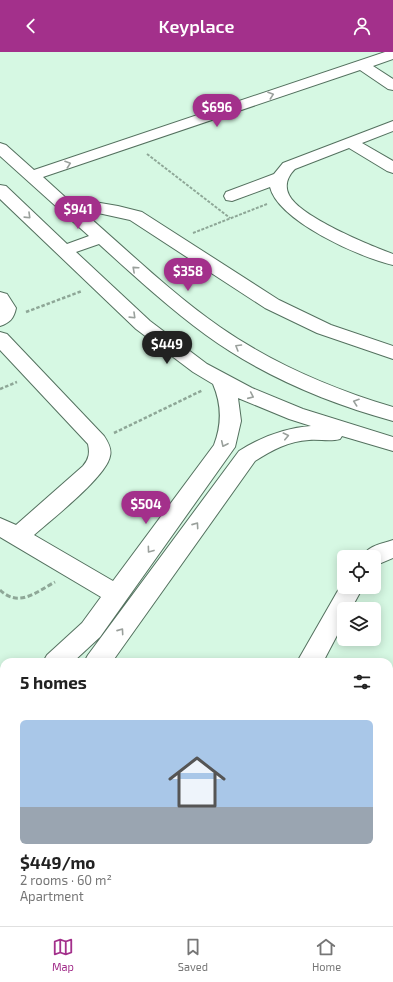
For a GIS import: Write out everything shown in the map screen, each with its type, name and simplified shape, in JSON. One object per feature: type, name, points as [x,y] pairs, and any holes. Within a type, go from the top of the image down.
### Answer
[{"type":"street","points":[[362,58],[393,86]]},
{"type":"street","points":[[28,167],[132,142],[362,58]]},
{"type":"street","points":[[56,152],[362,58],[389,59]]},
{"type":"street","points":[[232,196],[279,178],[289,166],[393,126]]},
{"type":"street","points":[[350,142],[393,168]]},
{"type":"street","points":[[0,148],[28,167],[60,201],[137,270],[213,331],[260,360],[316,387],[393,414]]},
{"type":"street","points":[[279,178],[278,185],[282,199],[288,205],[309,220],[334,234],[393,260]]},
{"type":"street","points":[[0,190],[143,325],[200,368],[245,393],[296,414],[393,444]]},
{"type":"street","points":[[60,201],[118,211],[136,216],[249,290],[297,317],[352,340],[393,353]]},
{"type":"street","points":[[64,251],[102,238]]},
{"type":"street","points":[[0,338],[97,441],[101,448],[101,456],[98,464],[9,531],[117,594]]},
{"type":"street","points":[[60,658],[91,630],[224,447],[230,430],[232,413],[229,396],[222,381]]},
{"type":"street","points":[[100,658],[247,456],[262,445],[280,437],[301,433],[323,432],[372,438]]},
{"type":"street","points":[[381,553],[393,549]]},
{"type":"street","points":[[312,658],[347,594]]},
{"type":"path","points":[[132,142],[230,218]]},
{"type":"path","points":[[174,240],[282,199]]},
{"type":"path","points":[[2,311],[19,315],[100,284]]},
{"type":"path","points":[[97,441],[222,381]]},
{"type":"path","points":[[0,590],[8,598],[18,600],[77,571]]}]
